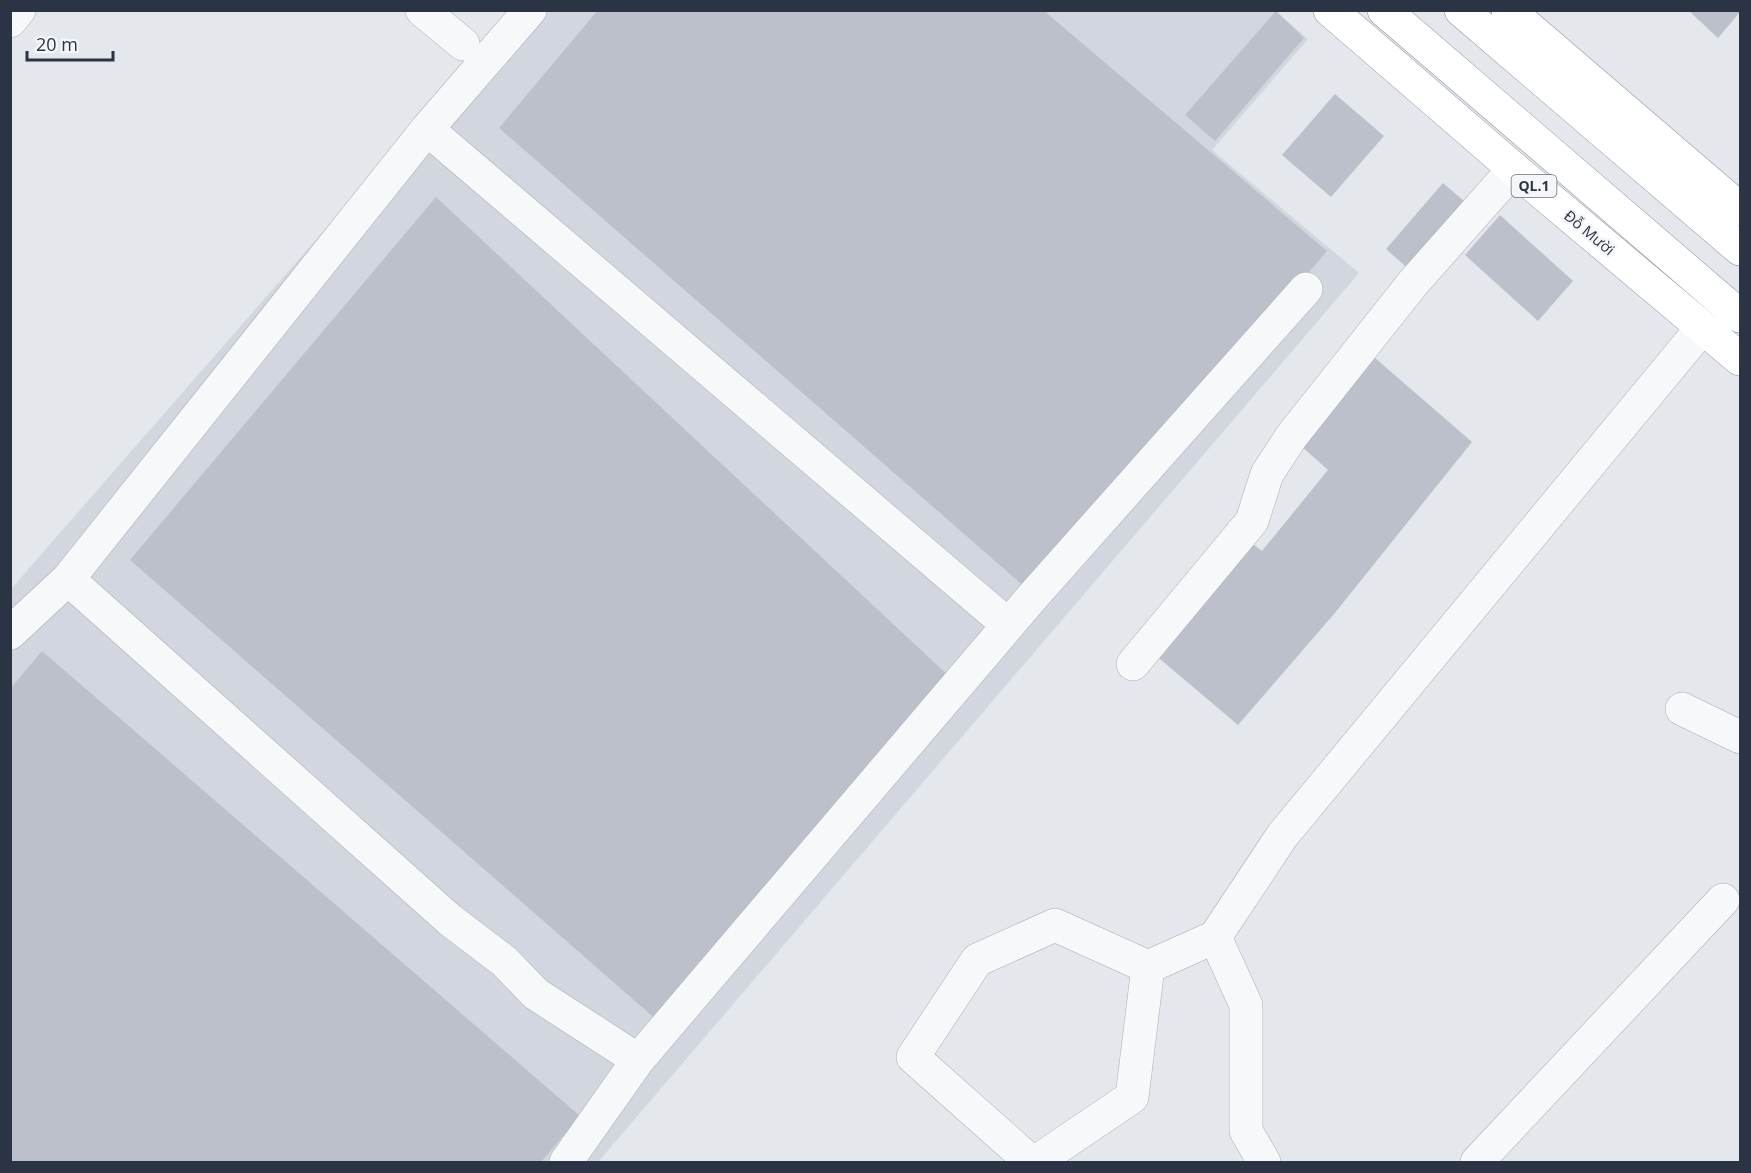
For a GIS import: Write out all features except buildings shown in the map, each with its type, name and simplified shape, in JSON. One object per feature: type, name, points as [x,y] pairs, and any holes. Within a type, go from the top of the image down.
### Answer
[{"type":"highway","name":"Đỗ Mười","points":[[1330,10],[1514,169],[1740,359]]},
{"type":"highway","name":"QL.1","points":[[1384,10],[1740,316]]},
{"type":"highway","points":[[1461,10],[1740,249]]},
{"type":"highway","points":[[1508,10],[1740,209]]},
{"type":"street","points":[[10,21],[19,10]]},
{"type":"street","points":[[422,10],[463,44]]},
{"type":"street","points":[[10,633],[68,579],[427,129],[530,10]]},
{"type":"street","points":[[427,129],[1008,626]]},
{"type":"street","points":[[1133,664],[1252,521],[1267,474],[1291,437],[1413,283],[1514,169]]},
{"type":"street","points":[[566,1162],[638,1060],[1008,626],[1306,289]]},
{"type":"street","points":[[1031,1162],[913,1057],[977,960],[1055,925],[1148,967],[1215,937],[1282,836],[1702,328]]},
{"type":"street","points":[[68,579],[450,920],[504,961],[536,994],[638,1060]]},
{"type":"street","points":[[1682,709],[1740,736]]},
{"type":"street","points":[[1477,1162],[1723,900]]},
{"type":"street","points":[[1215,937],[1246,1005],[1246,1131],[1238,1162]]},
{"type":"street","points":[[1036,1162],[1132,1097],[1148,967]]},
{"type":"street","points":[[1246,1131],[1264,1162]]},
{"type":"shaded area","points":[[1274,10],[1308,39],[1212,150],[1359,273],[598,1162],[11,1162],[11,589],[348,203],[511,11]]}]
